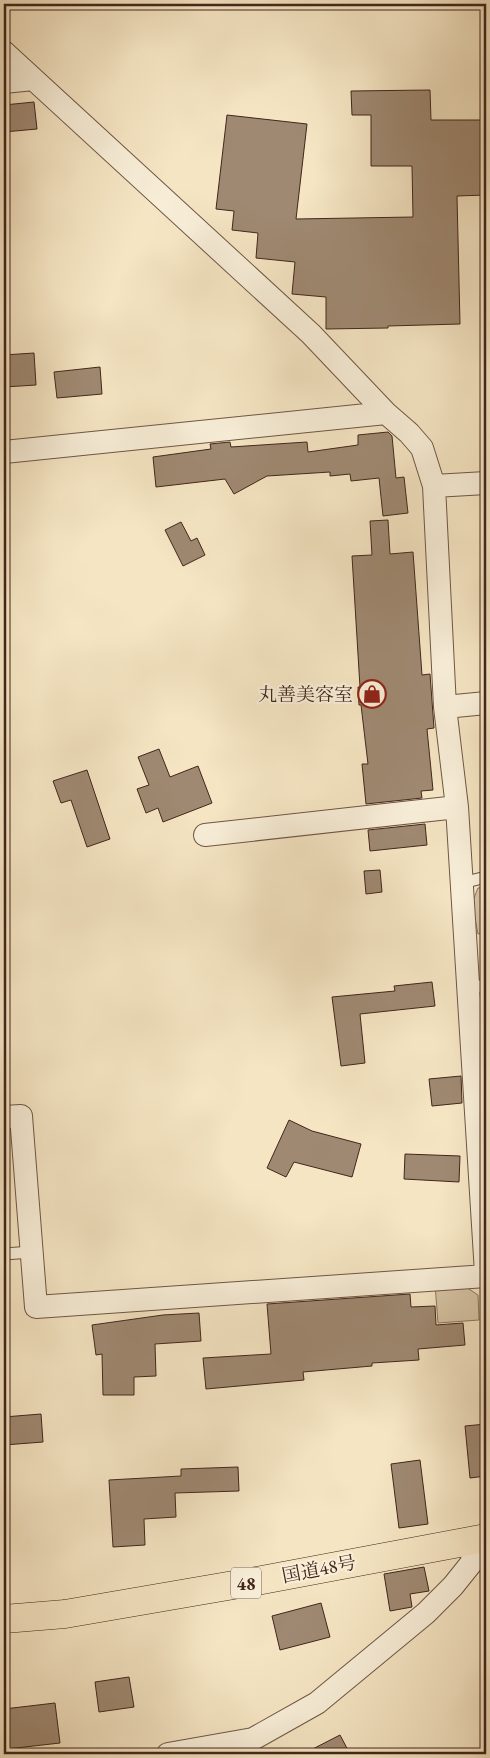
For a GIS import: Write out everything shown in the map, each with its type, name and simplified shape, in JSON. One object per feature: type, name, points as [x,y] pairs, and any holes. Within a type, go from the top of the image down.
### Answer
[{"type":"highway","name":"国道48号","points":[[4,1619],[75,1612],[241,1584],[478,1540]]},
{"type":"street","points":[[4,52],[311,334],[422,448],[434,486],[445,707],[457,807],[462,883],[477,986],[486,1274],[36,1308],[21,1116],[4,1117]]},
{"type":"street","points":[[4,82],[33,79]]},
{"type":"street","points":[[4,452],[386,413]]},
{"type":"street","points":[[434,486],[486,483]]},
{"type":"street","points":[[445,707],[486,703]]},
{"type":"street","points":[[205,835],[457,807]]},
{"type":"street","points":[[168,1754],[253,1739],[318,1702],[426,1613],[453,1586],[474,1561],[478,1540]]},
{"type":"lane","points":[[462,883],[486,877]]},
{"type":"lane","points":[[4,1254],[32,1252]]},
{"type":"shaded area","points":[[486,887],[486,933],[478,934],[472,903],[478,888]]},
{"type":"shaded area","points":[[460,1283],[478,1295],[479,1320],[438,1323],[435,1284]]},
{"type":"building","points":[[430,90],[431,120],[486,120],[486,195],[457,196],[460,324],[326,329],[326,297],[292,294],[295,262],[256,258],[258,233],[232,230],[234,211],[216,209],[227,115],[307,124],[296,219],[413,217],[412,166],[371,166],[371,115],[352,115],[351,91]]},
{"type":"building","points":[[34,102],[37,129],[4,132],[4,105]]},
{"type":"building","points":[[34,353],[36,385],[4,387],[4,355]]},
{"type":"building","points":[[100,367],[102,394],[57,398],[54,372]]},
{"type":"building","points":[[388,432],[392,436],[396,478],[404,477],[408,513],[383,516],[379,478],[351,481],[350,474],[330,476],[330,472],[267,476],[234,494],[225,479],[156,487],[153,457],[211,449],[210,444],[230,442],[231,447],[307,442],[308,452],[358,445],[358,435]]},
{"type":"building","points":[[388,520],[390,554],[413,552],[422,675],[430,674],[434,728],[427,729],[433,790],[421,791],[422,798],[366,804],[362,764],[368,764],[361,705],[359,705],[358,687],[360,687],[352,556],[372,555],[370,521]]},
{"type":"building","points":[[181,522],[191,541],[197,538],[205,555],[183,566],[165,530]]},
{"type":"building","points":[[159,749],[170,777],[198,766],[212,803],[163,822],[158,808],[146,813],[137,789],[149,785],[138,757]]},
{"type":"building","points":[[87,770],[110,839],[87,847],[71,800],[61,803],[53,781]]},
{"type":"building","points":[[425,824],[427,845],[370,851],[368,830]]},
{"type":"building","points":[[380,870],[382,892],[366,894],[364,871]]},
{"type":"building","points":[[432,982],[435,1006],[360,1014],[365,1063],[341,1066],[332,997],[395,991],[394,986]]},
{"type":"building","points":[[461,1076],[462,1103],[432,1106],[429,1079]]},
{"type":"building","points":[[289,1120],[312,1131],[361,1144],[352,1177],[294,1162],[286,1177],[267,1168]]},
{"type":"building","points":[[405,1154],[460,1156],[459,1182],[404,1179]]},
{"type":"building","points":[[410,1294],[411,1307],[435,1306],[436,1325],[463,1323],[465,1345],[418,1349],[419,1360],[372,1363],[372,1366],[303,1372],[304,1380],[206,1389],[203,1358],[271,1354],[267,1304]]},
{"type":"building","points":[[199,1313],[201,1341],[155,1344],[156,1376],[134,1377],[134,1395],[103,1395],[102,1354],[96,1355],[92,1325],[163,1315]]},
{"type":"building","points":[[41,1414],[43,1442],[4,1445],[4,1417]]},
{"type":"building","points":[[486,1424],[486,1476],[470,1478],[465,1426]]},
{"type":"building","points":[[420,1460],[428,1524],[399,1528],[391,1464]]},
{"type":"building","points":[[238,1467],[239,1491],[175,1493],[176,1517],[144,1519],[145,1545],[113,1547],[109,1480],[181,1476],[181,1469]]},
{"type":"building","points":[[424,1567],[429,1591],[410,1594],[412,1607],[390,1611],[384,1574]]},
{"type":"building","points":[[321,1603],[330,1637],[280,1650],[272,1616]]},
{"type":"building","points":[[129,1677],[134,1707],[99,1712],[95,1682]]},
{"type":"building","points":[[55,1703],[60,1743],[7,1749],[4,1709]]},
{"type":"building","points":[[340,1735],[350,1754],[303,1754]]},
{"type":"place","name":"丸善美容室","points":[[372,694]]}]
